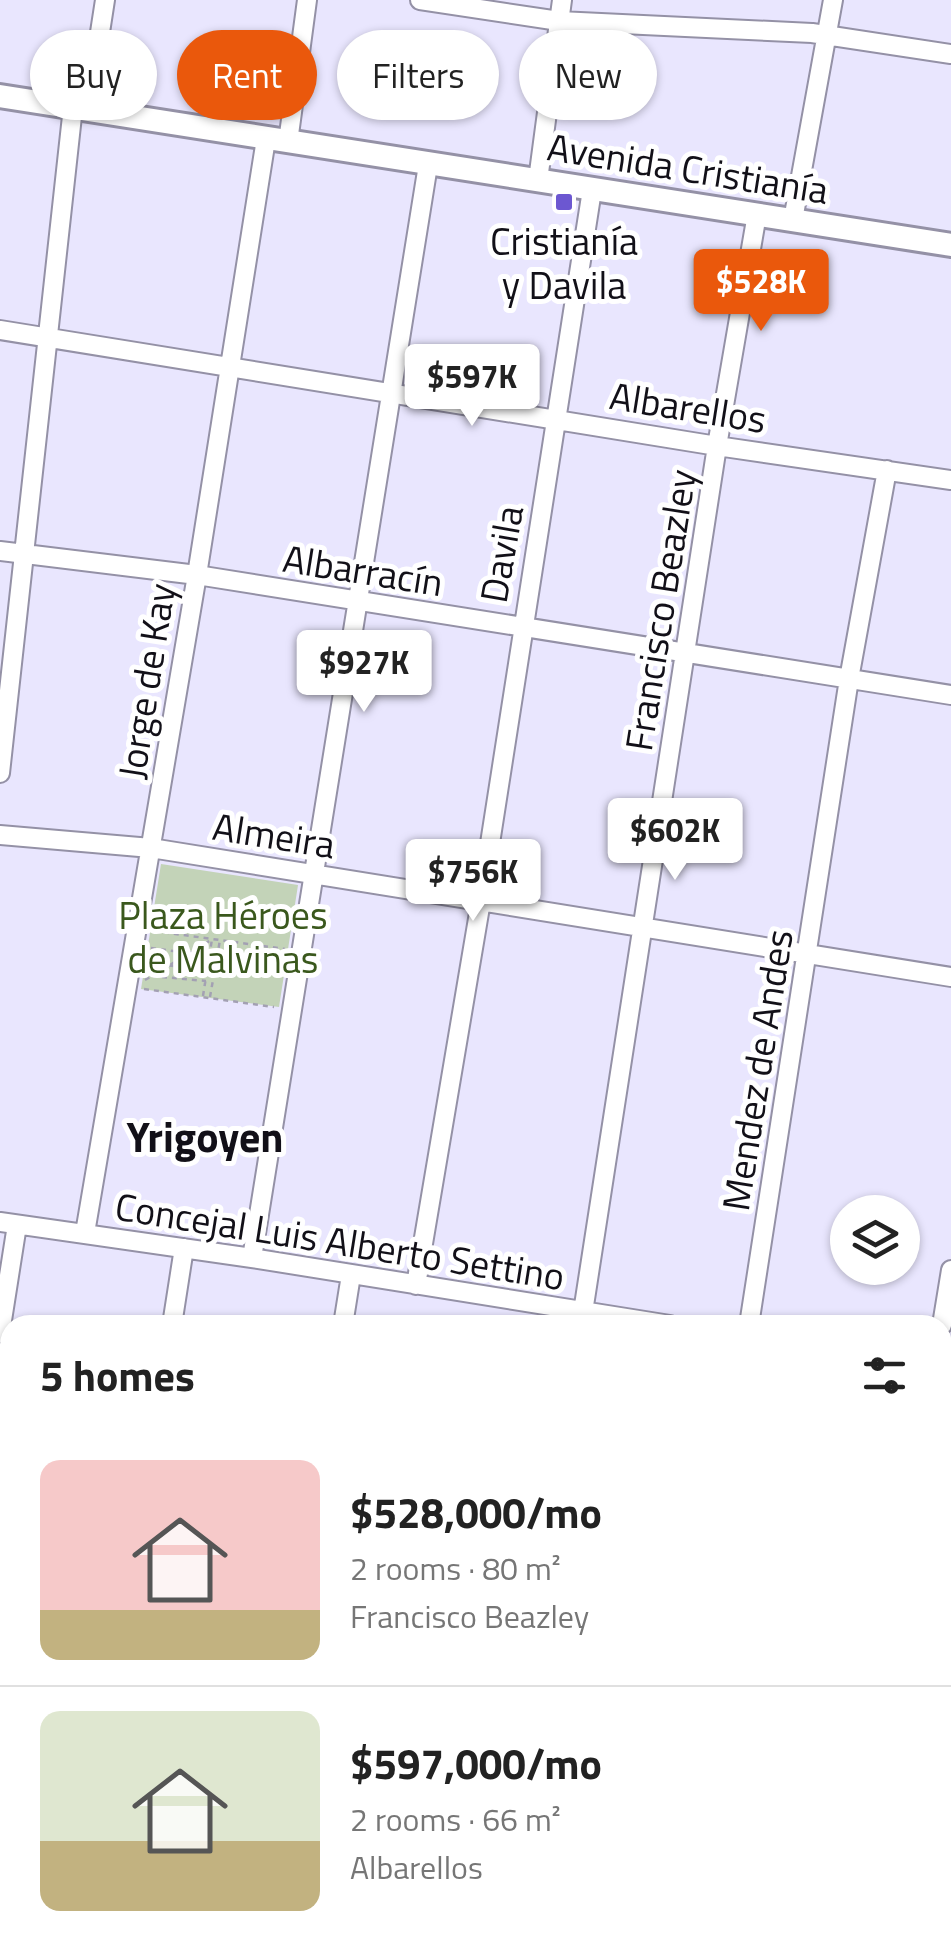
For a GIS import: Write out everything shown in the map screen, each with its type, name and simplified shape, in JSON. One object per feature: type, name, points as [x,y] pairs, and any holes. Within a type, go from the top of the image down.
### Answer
[{"type":"street","points":[[98,30],[105,0]]},
{"type":"street","name":"Jorge de Kay","points":[[85,1234],[133,964],[228,367],[307,0]]},
{"type":"street","points":[[420,0],[558,21],[828,34],[951,54]]},
{"type":"street","points":[[538,180],[562,0]]},
{"type":"street","points":[[793,220],[834,0]]},
{"type":"street","name":"Avenida Cristianía","points":[[0,96],[30,101]]},
{"type":"street","points":[[0,773],[45,337],[78,120]]},
{"type":"street","name":"Avenida Cristianía","points":[[148,120],[951,246]]},
{"type":"street","points":[[252,1258],[428,165]]},
{"type":"street","name":"Davila","points":[[416,1285],[481,901],[592,190]]},
{"type":"street","name":"Francisco Beazley","points":[[583,1312],[717,446],[757,214]]},
{"type":"street","name":"Albarellos","points":[[0,330],[951,480]]},
{"type":"street","name":"Mendez de Andes","points":[[751,1315],[849,679],[887,470]]},
{"type":"street","name":"Albarracín","points":[[0,551],[196,575],[951,695]]},
{"type":"street","name":"Almeira","points":[[0,835],[151,848],[951,977]]},
{"type":"street","points":[[1,1315],[9,1223]]},
{"type":"street","name":"Concejal Luis Alberto Settino","points":[[9,1223],[416,1285],[533,1315]]},
{"type":"street","points":[[174,1315],[184,1248]]},
{"type":"street","points":[[944,1315],[951,1270]]},
{"type":"street","points":[[345,1315],[352,1275]]},
{"type":"street","name":"Concejal Luis Alberto Settino","points":[[548,1315],[603,1315]]},
{"type":"path","points":[[133,964],[212,939],[301,951]]},
{"type":"path","points":[[152,976],[212,939]]},
{"type":"path","points":[[203,997],[212,939]]},
{"type":"path","points":[[209,998],[220,940]]},
{"type":"path","points":[[133,964],[189,953]]},
{"type":"path","points":[[133,964],[207,970]]},
{"type":"path","points":[[133,964],[152,976],[206,981]]},
{"type":"path","points":[[133,964],[152,976]]},
{"type":"path","points":[[133,964],[203,997],[291,1009]]},
{"type":"green space","name":"Plaza Héroes de Malvinas","points":[[161,864],[298,885],[279,1007],[141,989]]},
{"type":"place","name":"Cristianía y Davila","points":[[564,202]]},
{"type":"district","name":"Yrigoyen","points":[[205,1136]]}]
